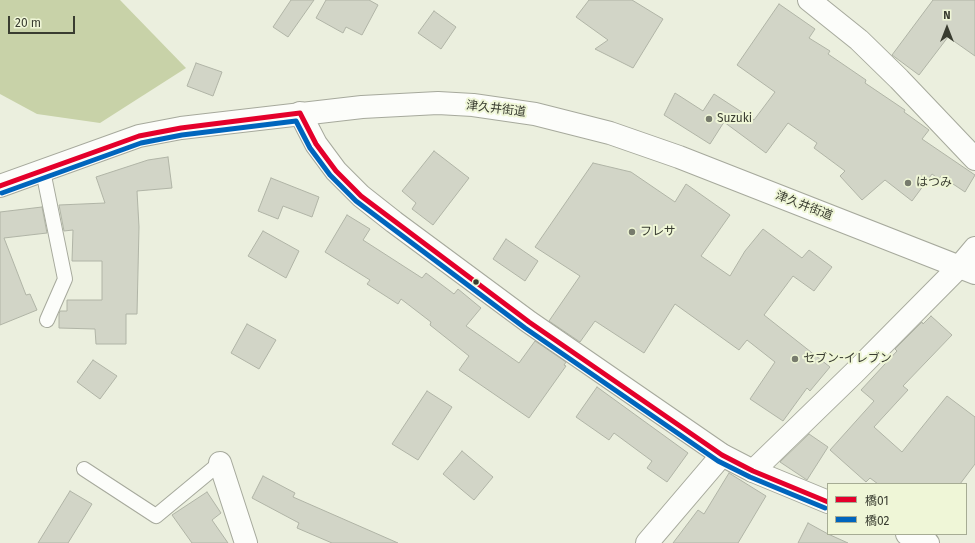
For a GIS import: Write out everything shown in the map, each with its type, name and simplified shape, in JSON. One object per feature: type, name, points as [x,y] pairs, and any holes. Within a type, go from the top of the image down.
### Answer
[{"type":"main road","points":[[809,0],[859,40],[899,78],[975,159]]},
{"type":"main road","name":"津久井街道","points":[[0,186],[138,136],[181,128],[300,113],[362,107],[438,103],[501,109],[569,122],[610,133],[679,157],[967,270]]},
{"type":"main road","points":[[300,113],[316,144],[336,171],[361,196],[530,322],[722,455],[753,471],[827,502]]},
{"type":"main road","points":[[753,471],[854,373],[967,270],[975,248]]},
{"type":"main road","points":[[646,543],[722,455]]},
{"type":"main road","points":[[220,462],[246,543]]},
{"type":"main road","points":[[909,535],[928,543]]},
{"type":"lane","points":[[43,170],[65,279],[47,320]]},
{"type":"lane","points":[[84,469],[156,516],[220,462]]},
{"type":"green space","points":[[0,0],[120,0],[186,68],[100,123],[37,114],[0,94]]},
{"type":"building","points":[[291,0],[314,0],[288,37],[273,27]]},
{"type":"building","points":[[326,0],[369,0],[378,5],[362,35],[346,27],[343,33],[316,18]]},
{"type":"building","points":[[589,0],[632,0],[663,19],[633,68],[595,49],[608,40],[576,17]]},
{"type":"building","points":[[933,0],[975,0],[975,56],[948,37],[919,75],[892,55]]},
{"type":"building","points":[[779,4],[815,29],[809,38],[830,51],[828,54],[866,80],[865,83],[905,110],[904,112],[929,130],[922,139],[975,175],[965,192],[941,176],[939,179],[932,174],[912,201],[885,180],[862,200],[840,176],[845,171],[814,148],[817,143],[788,123],[766,153],[724,122],[710,144],[664,115],[675,93],[703,111],[714,94],[754,120],[775,92],[737,65]]},
{"type":"building","points":[[434,11],[456,27],[441,49],[418,33]]},
{"type":"building","points":[[196,63],[222,72],[213,96],[187,86]]},
{"type":"building","points":[[434,151],[469,178],[433,225],[412,209],[416,203],[402,191]]},
{"type":"building","points":[[168,157],[172,188],[137,191],[139,227],[137,314],[126,314],[126,344],[96,344],[95,329],[59,328],[59,314],[60,311],[67,311],[67,300],[102,300],[102,261],[72,261],[73,230],[64,231],[59,205],[105,203],[96,177],[148,160]]},
{"type":"building","points":[[593,163],[631,172],[675,202],[686,184],[730,215],[701,256],[730,276],[745,251],[763,229],[802,258],[809,250],[832,267],[814,291],[793,276],[764,315],[830,367],[810,391],[807,388],[783,421],[750,399],[775,362],[747,340],[739,350],[675,304],[644,353],[595,321],[580,342],[549,321],[580,276],[535,247]]},
{"type":"building","points":[[271,178],[319,197],[312,217],[283,206],[278,219],[258,211]]},
{"type":"building","points":[[42,207],[47,233],[4,238],[26,295],[30,294],[37,310],[0,325],[0,212]]},
{"type":"building","points":[[347,215],[370,229],[363,240],[422,278],[426,273],[454,294],[458,289],[481,308],[466,326],[519,363],[535,341],[566,362],[564,365],[566,366],[529,418],[459,370],[469,356],[430,325],[431,322],[401,299],[398,304],[367,284],[370,280],[325,252]]},
{"type":"building","points":[[263,231],[299,251],[286,278],[248,256]]},
{"type":"building","points":[[506,239],[538,261],[525,281],[493,259]]},
{"type":"building","points":[[931,316],[952,335],[903,386],[908,390],[874,427],[902,452],[947,396],[975,417],[975,464],[961,483],[877,483],[870,478],[866,482],[830,450],[874,401],[861,390],[897,351],[895,349],[922,322],[923,324]]},
{"type":"building","points":[[247,324],[276,340],[259,369],[231,353]]},
{"type":"building","points":[[93,360],[117,376],[100,399],[77,382]]},
{"type":"building","points":[[597,387],[688,453],[667,482],[647,468],[652,461],[614,433],[609,440],[576,417]]},
{"type":"building","points":[[427,391],[452,407],[418,460],[392,444]]},
{"type":"building","points":[[809,434],[828,447],[807,480],[780,462]]},
{"type":"building","points":[[462,451],[493,477],[474,500],[443,474]]},
{"type":"building","points":[[729,473],[766,496],[738,543],[673,543],[698,510],[704,514]]},
{"type":"building","points":[[263,476],[295,493],[293,497],[398,543],[332,543],[297,528],[299,523],[252,498]]},
{"type":"building","points":[[70,491],[92,504],[68,543],[38,543]]},
{"type":"building","points":[[207,492],[221,513],[212,520],[228,543],[192,543],[172,515]]},
{"type":"building","points":[[808,523],[827,533],[827,535],[848,543],[798,543]]},
{"type":"transit line","name":"橋01","points":[[0,186],[139,136],[181,128],[300,113],[316,144],[336,171],[361,196],[529,322],[722,455],[753,471],[827,502]]},
{"type":"transit line","name":"橋02","points":[[2,193],[141,143],[182,135],[296,121],[310,148],[330,175],[356,201],[525,328],[718,461],[750,477],[825,508]]},
{"type":"place","name":"Suzuki","points":[[709,119]]},
{"type":"place","name":"はつみ","points":[[908,183]]},
{"type":"place","name":"フレサ","points":[[632,232]]},
{"type":"place","name":"セブン-イレブン","points":[[795,359]]}]
